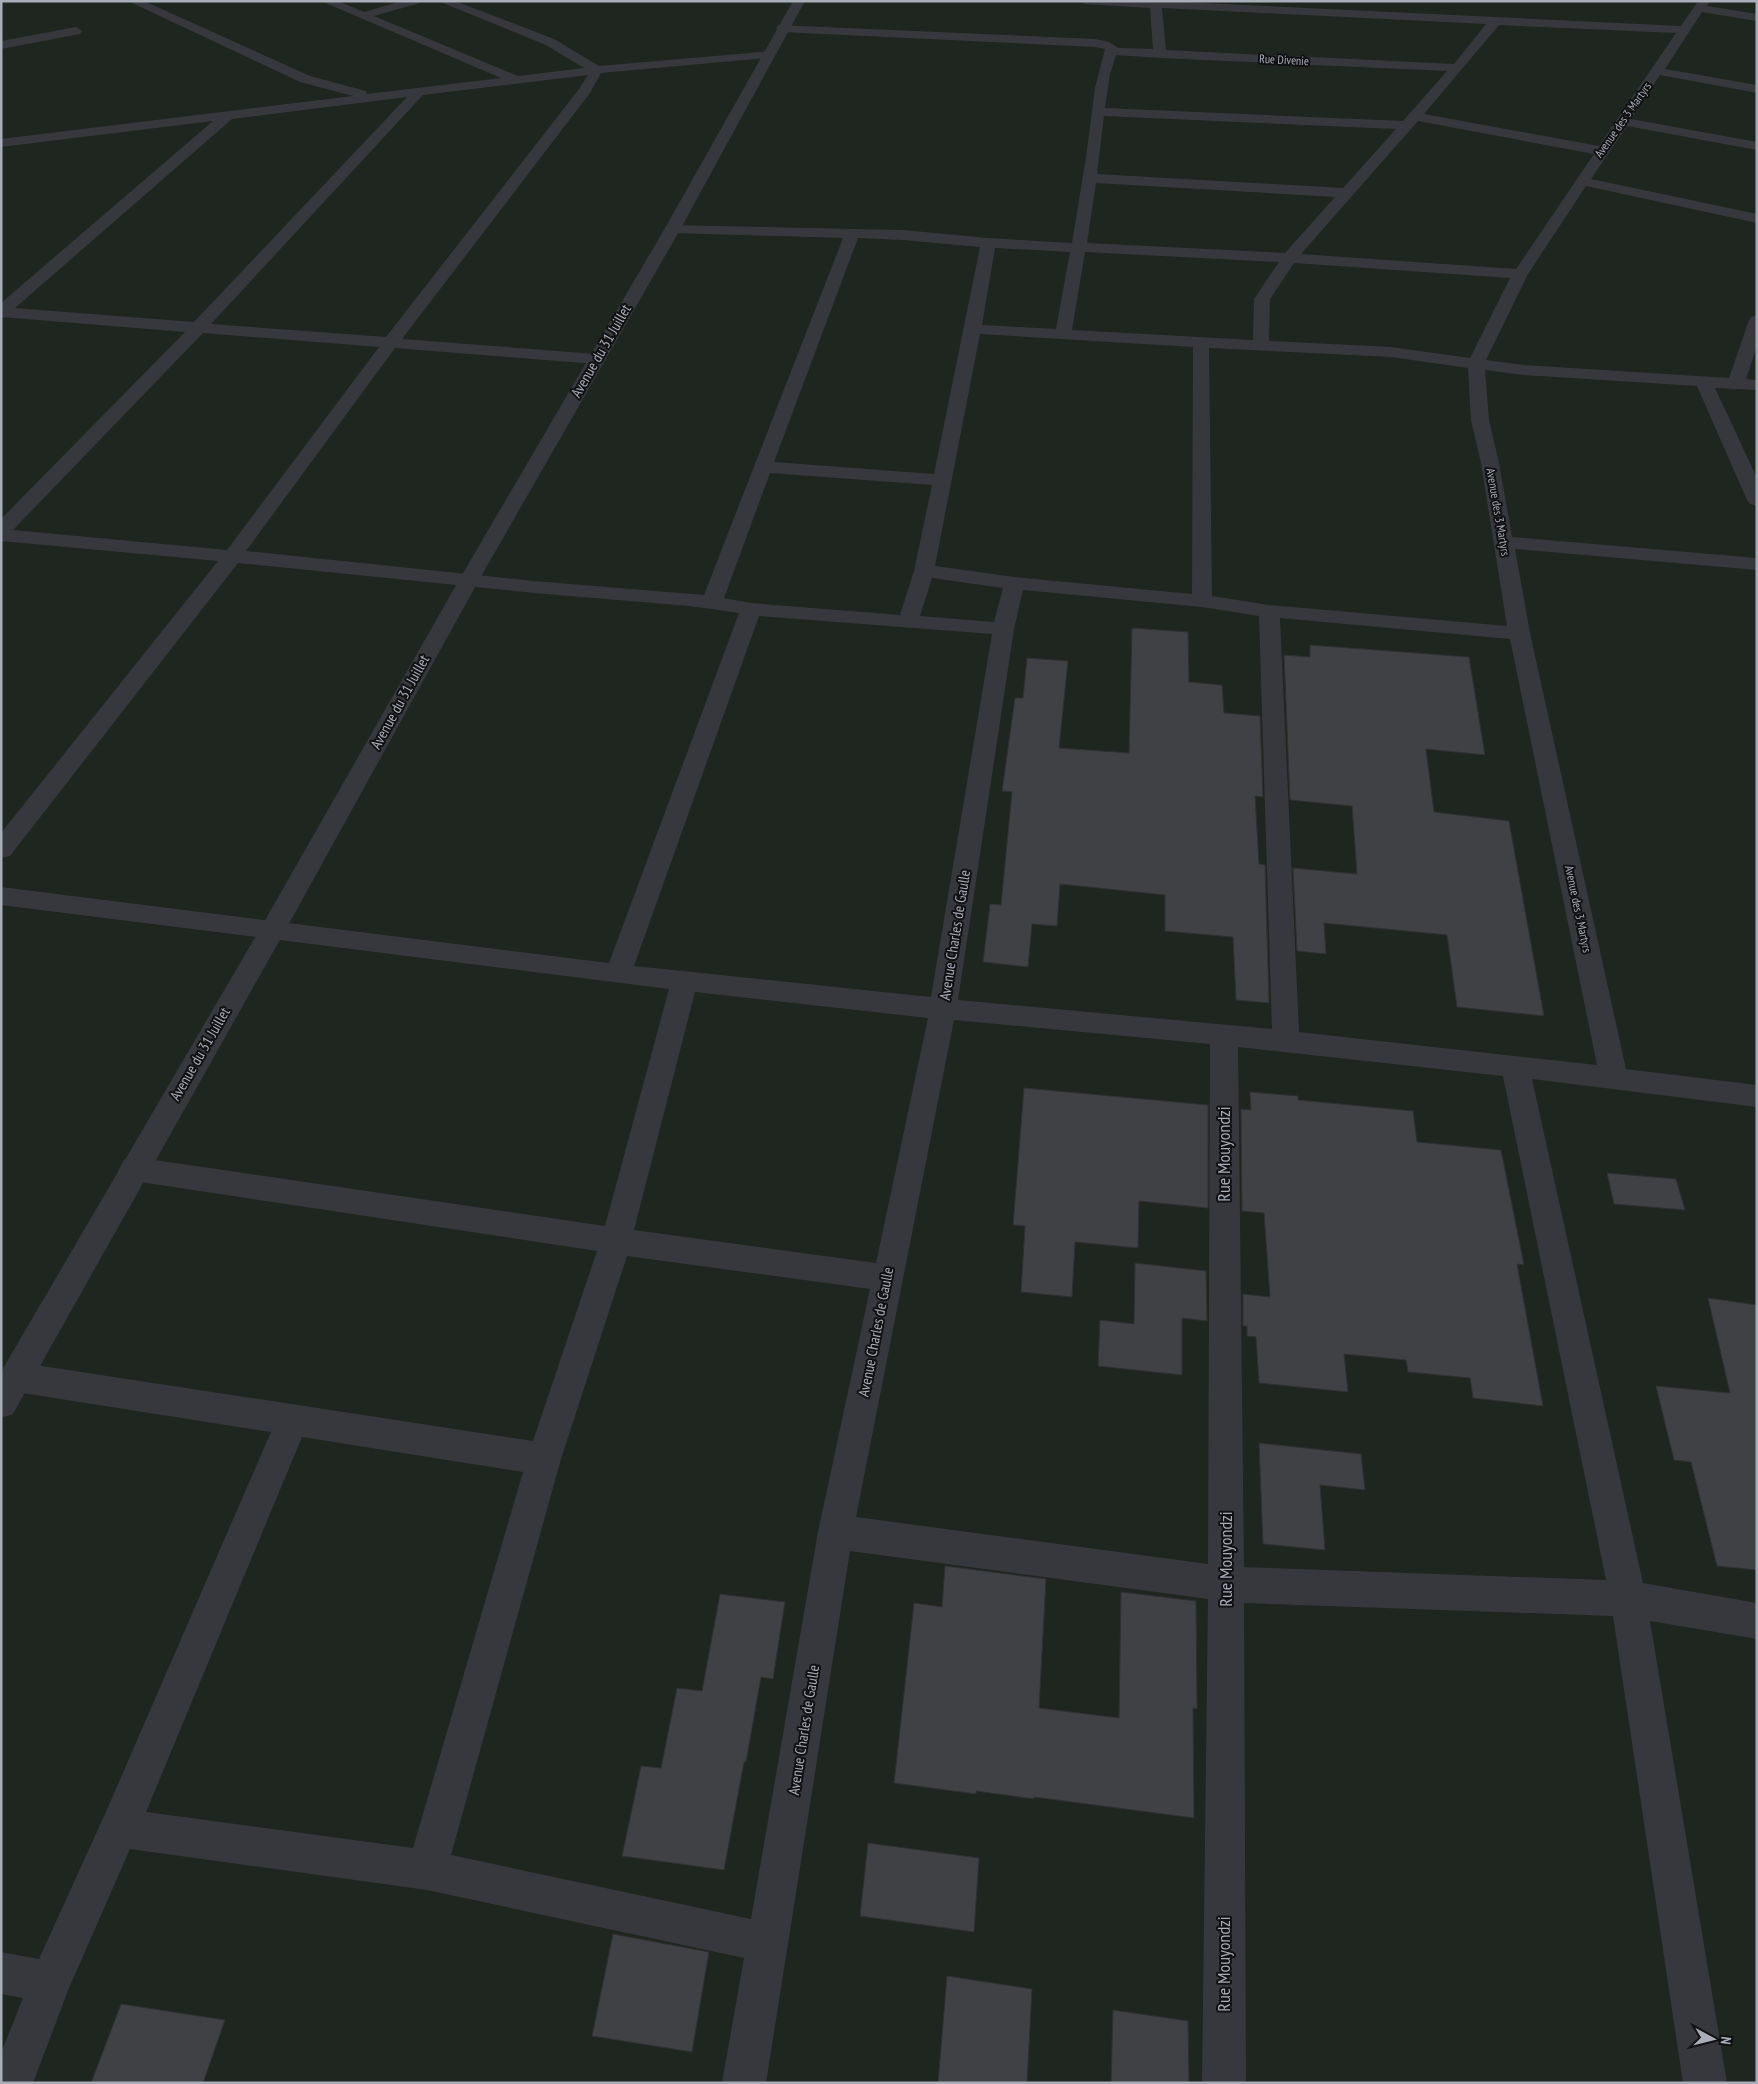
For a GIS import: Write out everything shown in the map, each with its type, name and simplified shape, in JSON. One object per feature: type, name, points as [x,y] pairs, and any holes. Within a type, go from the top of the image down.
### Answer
[{"type":"street","points":[[134,1],[305,79],[376,98]]},
{"type":"street","points":[[327,1],[515,80]]},
{"type":"street","points":[[363,16],[416,1]]},
{"type":"street","points":[[444,1],[550,42],[597,70]]},
{"type":"street","name":"Avenue du 31 Juillet","points":[[9,1390],[273,929],[469,580],[673,228],[782,28],[799,1]]},
{"type":"street","points":[[1085,1],[1464,15],[1496,20],[1684,30]]},
{"type":"street","points":[[1156,4],[1160,54]]},
{"type":"street","points":[[1701,5],[1757,18]]},
{"type":"street","name":"Avenue des 3 Martyrs","points":[[1614,1078],[1519,633],[1490,463],[1480,420],[1476,363],[1520,274],[1701,5]]},
{"type":"street","points":[[1261,345],[1262,299],[1289,258],[1457,68],[1496,20]]},
{"type":"street","points":[[782,28],[1095,43],[1105,44],[1112,48],[1099,94],[1099,112],[1090,178],[1063,334]]},
{"type":"street","points":[[1,45],[76,31]]},
{"type":"street","name":"Rue Divenie","points":[[1110,51],[1457,68]]},
{"type":"street","points":[[1,142],[597,70],[768,54]]},
{"type":"street","points":[[1,850],[233,554],[390,343],[586,90],[597,70]]},
{"type":"street","points":[[1657,71],[1757,90]]},
{"type":"street","points":[[1,533],[199,327],[418,93]]},
{"type":"street","points":[[1099,112],[1410,120],[1602,151]]},
{"type":"street","points":[[1,312],[227,116]]},
{"type":"street","points":[[1623,121],[1757,146]]},
{"type":"street","points":[[8,155],[30,139]]},
{"type":"street","points":[[1090,178],[1347,194]]},
{"type":"street","points":[[1581,181],[1757,219]]},
{"type":"street","points":[[673,228],[943,237],[988,243],[1289,258],[1520,274]]},
{"type":"street","points":[[712,601],[765,467],[852,234]]},
{"type":"street","points":[[908,622],[924,571],[974,328],[988,243]]},
{"type":"street","points":[[1,312],[596,359]]},
{"type":"street","points":[[1736,384],[1757,320]]},
{"type":"street","points":[[974,328],[1201,343],[1391,352],[1524,370],[1757,385]]},
{"type":"street","points":[[1201,343],[1202,601]]},
{"type":"street","points":[[1704,382],[1757,500]]},
{"type":"street","points":[[765,467],[942,480]]},
{"type":"street","points":[[1,533],[233,554],[514,585],[712,601],[751,610],[1003,629]]},
{"type":"street","points":[[1503,542],[1757,564]]},
{"type":"street","points":[[924,571],[1014,583],[1202,601],[1268,611],[1519,633]]},
{"type":"street","name":"Avenue Charles de Gaulle","points":[[744,2083],[836,1532],[943,1009],[1003,629],[1014,583]]},
{"type":"street","points":[[618,974],[751,610]]},
{"type":"street","points":[[1268,611],[1286,1042]]},
{"type":"street","points":[[1,896],[618,974],[943,1009],[1224,1035],[1515,1066],[1757,1096]]},
{"type":"street","points":[[427,1870],[544,1459],[616,1241],[685,980]]},
{"type":"street","name":"Rue Mouyondzi","points":[[1224,1035],[1226,1584],[1224,2083]]},
{"type":"street","points":[[1515,1066],[1628,1599],[1705,2083]]},
{"type":"street","points":[[134,1169],[616,1241],[887,1278]]},
{"type":"street","points":[[9,1390],[292,1421],[544,1459]]},
{"type":"street","points":[[11,2083],[50,1982],[119,1828],[292,1421]]},
{"type":"street","points":[[836,1532],[1226,1584],[1628,1599],[1757,1621]]},
{"type":"street","points":[[119,1828],[427,1870],[768,1944]]},
{"type":"street","points":[[1,1973],[50,1982]]},
{"type":"shaded area","points":[[1,1],[1757,1],[1757,2083],[1,2083]]},
{"type":"building","points":[[1132,628],[1188,632],[1189,682],[1222,685],[1224,713],[1260,716],[1263,797],[1255,796],[1259,864],[1265,865],[1269,1003],[1236,1000],[1233,937],[1165,931],[1165,895],[1060,884],[1057,926],[1032,924],[1028,967],[983,962],[990,904],[1001,905],[1012,792],[1002,791],[1015,698],[1023,698],[1027,658],[1068,661],[1059,748],[1129,753]]},
{"type":"building","points":[[1310,645],[1469,657],[1485,755],[1426,749],[1434,812],[1509,821],[1544,1016],[1457,1007],[1447,935],[1324,923],[1326,954],[1297,951],[1293,868],[1357,874],[1352,806],[1290,800],[1284,655],[1310,657]]},
{"type":"building","points":[[1024,1088],[1208,1105],[1208,1208],[1139,1201],[1138,1248],[1075,1242],[1072,1297],[1021,1292],[1025,1226],[1013,1225]]},
{"type":"building","points":[[1250,1092],[1298,1096],[1298,1100],[1413,1111],[1417,1142],[1501,1150],[1524,1265],[1517,1264],[1543,1406],[1473,1398],[1470,1378],[1408,1372],[1406,1360],[1344,1354],[1348,1392],[1259,1383],[1256,1337],[1247,1336],[1247,1326],[1243,1326],[1243,1294],[1270,1297],[1264,1213],[1242,1211],[1241,1109],[1251,1110]]},
{"type":"building","points":[[1607,1173],[1676,1179],[1685,1210],[1614,1204]]},
{"type":"building","points":[[1135,1263],[1206,1271],[1207,1321],[1182,1318],[1182,1375],[1098,1366],[1100,1320],[1134,1324]]},
{"type":"building","points":[[1708,1298],[1757,1305],[1757,1570],[1717,1566],[1691,1462],[1674,1460],[1656,1386],[1730,1393]]},
{"type":"building","points":[[1259,1443],[1361,1454],[1365,1490],[1320,1485],[1325,1550],[1263,1544]]},
{"type":"building","points":[[945,1566],[1046,1579],[1039,1708],[1119,1718],[1121,1592],[1196,1601],[1197,1709],[1193,1708],[1194,1818],[1034,1797],[1034,1799],[976,1791],[976,1794],[894,1783],[914,1603],[942,1607]]},
{"type":"building","points":[[720,1594],[785,1602],[773,1679],[761,1677],[724,1870],[622,1856],[641,1766],[661,1768],[677,1688],[702,1691]]},
{"type":"building","points":[[868,1843],[979,1858],[974,1932],[860,1916]]},
{"type":"building","points":[[613,1934],[709,1952],[692,2052],[592,2036]]},
{"type":"building","points":[[947,1976],[1032,1989],[1027,2083],[938,2083]]},
{"type":"building","points":[[121,2004],[225,2020],[203,2083],[91,2083]]},
{"type":"building","points":[[1113,2010],[1188,2021],[1189,2083],[1111,2083]]}]
